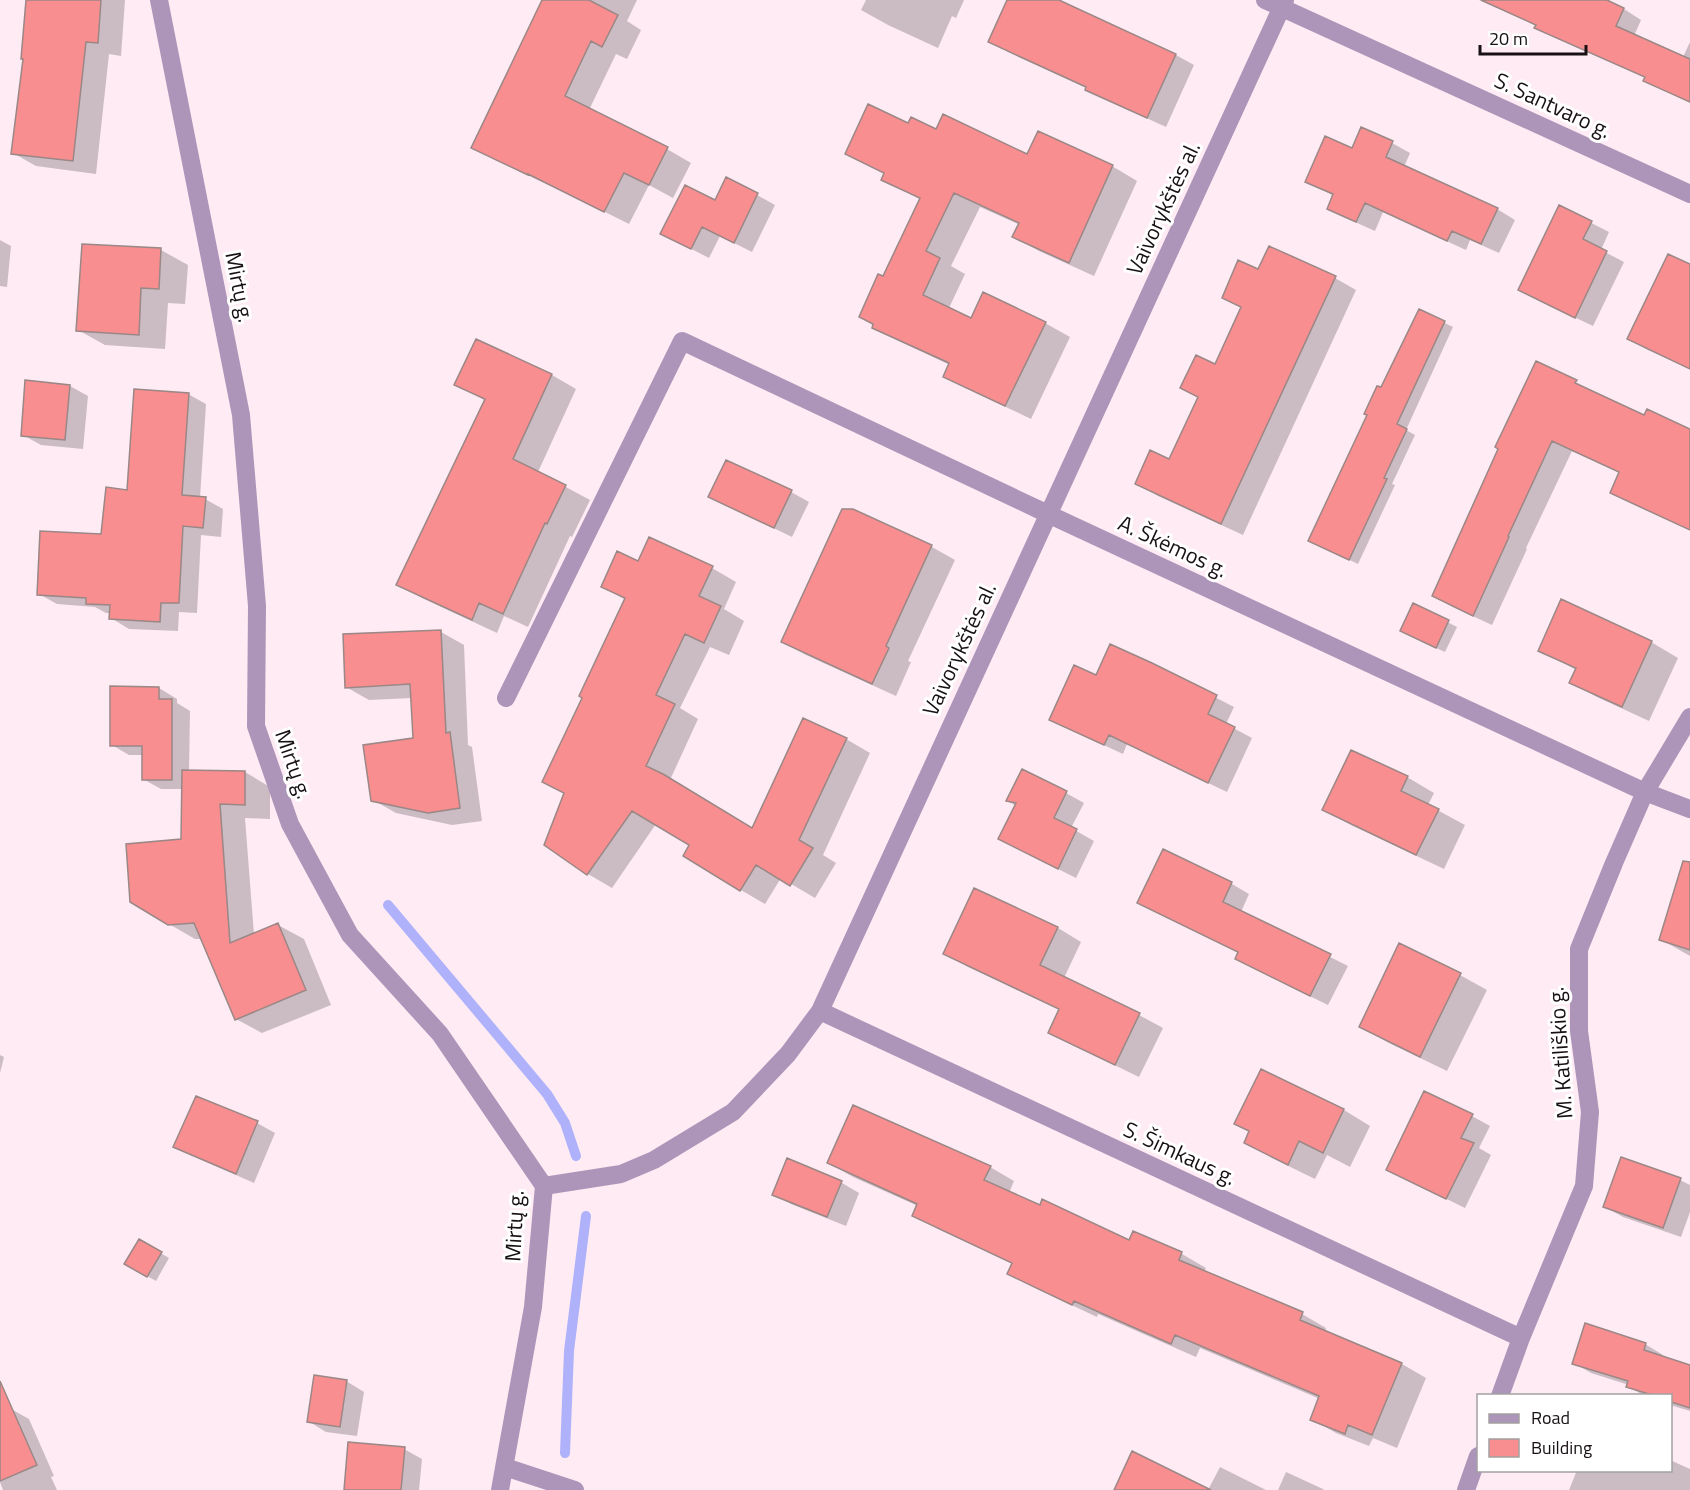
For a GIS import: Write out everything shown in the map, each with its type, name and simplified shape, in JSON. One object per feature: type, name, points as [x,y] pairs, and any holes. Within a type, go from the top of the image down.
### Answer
[{"type":"street","name":"Mirtų g.","points":[[159,0],[241,415],[257,606],[256,726],[290,824],[350,935],[440,1034],[544,1186],[533,1307],[500,1490]]},
{"type":"street","name":"Vaivorykštės al.","points":[[544,1186],[621,1174],[654,1160],[733,1112],[788,1054],[820,1011],[1048,514],[1277,3]]},
{"type":"street","name":"S. Santvaro g.","points":[[1277,3],[1690,194]]},
{"type":"street","name":"A. Škėmos g.","points":[[506,698],[682,341],[1645,792],[1690,809]]},
{"type":"street","name":"M. Katiliškio g.","points":[[1500,1394],[1584,1186],[1590,1112],[1579,1031],[1579,949],[1645,792],[1690,717]]},
{"type":"street","name":"S. Šimkaus g.","points":[[820,1011],[1521,1338]]},
{"type":"street","points":[[1466,1490],[1477,1461]]},
{"type":"street","points":[[505,1467],[575,1490]]},
{"type":"building","points":[[26,0],[101,0],[98,43],[86,42],[73,161],[11,154],[23,59],[21,59]]},
{"type":"building","points":[[542,0],[589,0],[618,15],[602,47],[591,41],[565,96],[668,147],[649,185],[624,173],[604,212],[471,148]]},
{"type":"building","points":[[1007,0],[1059,0],[1176,54],[1147,118],[988,42]]},
{"type":"building","points":[[1481,0],[1607,0],[1624,8],[1616,26],[1690,59],[1690,102],[1643,81],[1645,77],[1534,28],[1536,25]]},
{"type":"building","points":[[868,104],[908,123],[911,117],[936,129],[943,114],[1027,154],[1038,131],[1113,165],[1069,263],[1012,237],[1019,223],[954,193],[926,251],[940,258],[923,295],[971,318],[983,292],[1046,322],[1005,406],[943,377],[949,363],[872,328],[873,324],[859,317],[878,274],[883,276],[920,198],[881,180],[884,173],[845,154]]},
{"type":"building","points":[[1361,127],[1393,141],[1386,157],[1498,208],[1481,244],[1452,231],[1447,241],[1365,203],[1356,222],[1327,209],[1333,194],[1305,182],[1325,136],[1352,148]]},
{"type":"building","points":[[726,177],[758,193],[734,243],[702,227],[691,249],[660,234],[685,185],[715,200]]},
{"type":"building","points":[[1559,205],[1592,221],[1583,239],[1607,251],[1575,318],[1518,290]]},
{"type":"building","points":[[82,244],[161,248],[159,289],[141,288],[139,335],[76,331]]},
{"type":"building","points":[[1269,246],[1336,276],[1221,524],[1135,484],[1150,450],[1169,459],[1198,397],[1180,388],[1196,355],[1215,364],[1241,307],[1222,298],[1238,260],[1258,269]]},
{"type":"building","points":[[1668,254],[1690,264],[1690,369],[1627,339]]},
{"type":"building","points":[[1419,309],[1445,321],[1397,424],[1407,429],[1384,478],[1387,479],[1349,560],[1308,541],[1367,415],[1364,414],[1377,386],[1381,387]]},
{"type":"building","points":[[476,339],[552,374],[513,459],[566,485],[547,524],[545,523],[503,614],[479,603],[472,620],[396,585],[485,399],[454,385]]},
{"type":"building","points":[[1536,361],[1577,380],[1575,383],[1644,415],[1647,409],[1690,429],[1690,530],[1610,493],[1619,472],[1552,441],[1473,616],[1432,596],[1498,449],[1495,447]]},
{"type":"building","points":[[25,380],[70,385],[65,440],[21,436]]},
{"type":"building","points":[[134,389],[189,393],[182,495],[206,497],[203,528],[183,526],[179,603],[161,603],[160,622],[109,619],[110,605],[86,604],[86,598],[37,595],[40,531],[101,534],[106,487],[127,490]]},
{"type":"building","points":[[726,460],[792,490],[774,528],[708,497]]},
{"type":"building","points":[[842,509],[853,509],[932,545],[886,646],[889,648],[872,684],[781,642]]},
{"type":"building","points":[[649,537],[713,566],[699,596],[721,606],[704,643],[685,634],[656,695],[675,704],[646,766],[752,828],[803,718],[847,738],[799,840],[813,848],[790,886],[756,865],[740,891],[683,856],[689,845],[632,811],[587,875],[544,845],[564,793],[542,782],[582,698],[579,696],[625,598],[601,587],[617,551],[638,561]]},
{"type":"building","points":[[1561,599],[1652,641],[1622,707],[1569,683],[1576,668],[1538,651]]},
{"type":"building","points":[[1413,603],[1449,620],[1436,648],[1400,631]]},
{"type":"building","points":[[441,630],[446,733],[450,732],[460,808],[428,813],[371,801],[363,745],[413,738],[410,684],[345,688],[343,634]]},
{"type":"building","points":[[1110,644],[1217,695],[1208,714],[1235,727],[1208,783],[1109,735],[1104,745],[1049,720],[1074,665],[1096,675]]},
{"type":"building","points":[[110,686],[159,687],[159,699],[172,699],[172,780],[142,780],[142,746],[110,746]]},
{"type":"building","points":[[1351,750],[1408,776],[1401,791],[1439,809],[1416,855],[1322,810]]},
{"type":"building","points":[[1022,769],[1067,791],[1054,818],[1077,829],[1058,869],[998,839],[1016,803],[1006,801]]},
{"type":"building","points":[[182,770],[245,771],[245,805],[220,804],[230,943],[278,923],[306,990],[235,1020],[194,923],[168,925],[130,902],[126,844],[181,839]]},
{"type":"building","points":[[1163,849],[1232,882],[1223,902],[1331,954],[1310,996],[1235,959],[1238,952],[1137,903]]},
{"type":"building","points":[[1683,861],[1690,862],[1690,950],[1659,940]]},
{"type":"building","points":[[974,888],[1058,927],[1040,965],[1140,1013],[1115,1065],[1048,1033],[1059,1009],[943,954]]},
{"type":"building","points":[[1399,943],[1461,973],[1420,1057],[1359,1027]]},
{"type":"building","points":[[1261,1069],[1344,1109],[1323,1153],[1299,1141],[1288,1165],[1244,1143],[1249,1131],[1234,1124]]},
{"type":"building","points":[[1424,1091],[1473,1114],[1461,1138],[1474,1143],[1446,1199],[1386,1170]]},
{"type":"building","points":[[196,1096],[258,1121],[236,1174],[173,1147]]},
{"type":"building","points":[[853,1105],[991,1166],[984,1180],[1040,1205],[1042,1199],[1129,1240],[1133,1231],[1182,1252],[1179,1260],[1303,1312],[1300,1320],[1402,1363],[1372,1435],[1348,1425],[1345,1434],[1310,1420],[1319,1396],[1175,1335],[1171,1344],[1074,1301],[1072,1305],[1007,1274],[1012,1263],[912,1216],[917,1204],[827,1163]]},
{"type":"building","points":[[1621,1157],[1681,1178],[1663,1228],[1603,1207]]},
{"type":"building","points":[[787,1158],[842,1181],[827,1217],[772,1195]]},
{"type":"building","points":[[139,1239],[162,1252],[147,1277],[124,1264]]},
{"type":"building","points":[[1585,1323],[1646,1343],[1644,1350],[1690,1365],[1690,1408],[1672,1402],[1672,1394],[1649,1394],[1626,1387],[1628,1381],[1572,1364]]},
{"type":"building","points":[[314,1375],[347,1380],[340,1427],[307,1422]]},
{"type":"building","points":[[0,1381],[37,1465],[0,1481]]},
{"type":"building","points":[[348,1442],[405,1447],[401,1490],[344,1490]]},
{"type":"building","points":[[1132,1451],[1211,1490],[1114,1490]]},
{"type":"waterway","points":[[388,905],[547,1094],[565,1123],[576,1156]]},
{"type":"waterway","points":[[565,1453],[569,1351],[586,1216]]}]
